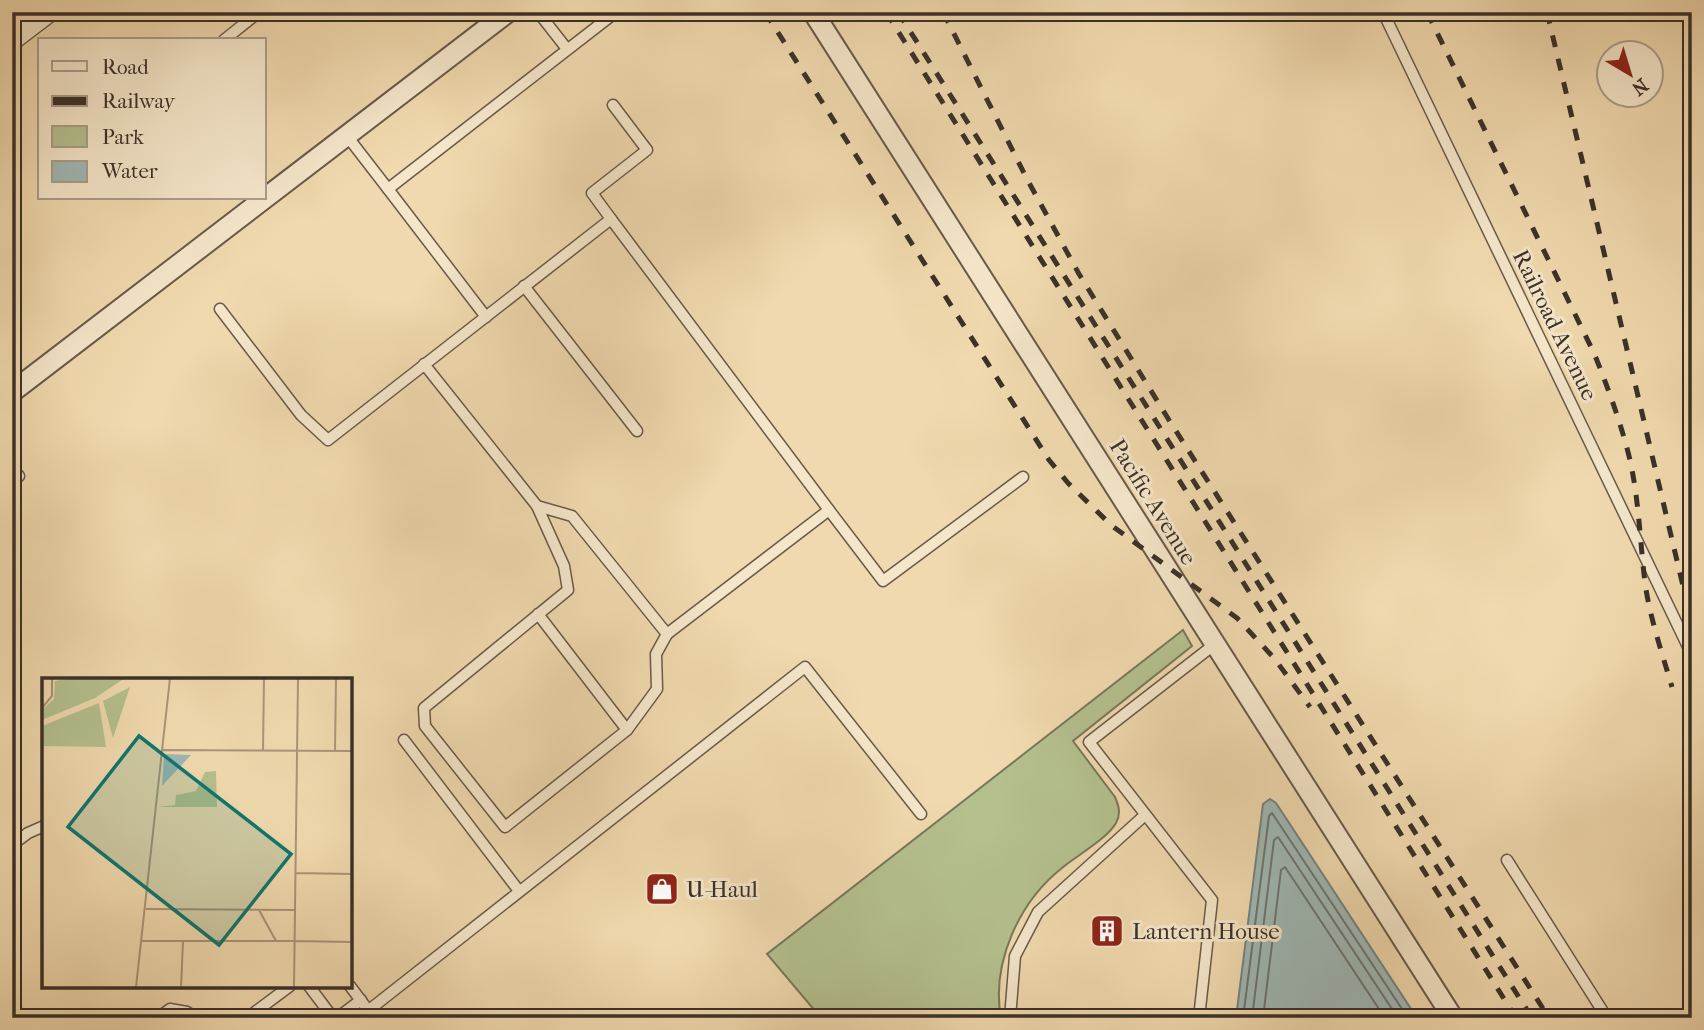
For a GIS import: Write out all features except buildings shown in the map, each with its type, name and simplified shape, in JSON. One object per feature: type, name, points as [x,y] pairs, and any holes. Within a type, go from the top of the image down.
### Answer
[{"type":"street","points":[[12,38],[46,12]]},
{"type":"street","points":[[266,198],[508,12]]},
{"type":"street","name":"Pacific Avenue","points":[[813,12],[1453,1018]]},
{"type":"street","points":[[12,392],[263,200]]},
{"type":"lane","points":[[226,38],[254,16],[251,12]]},
{"type":"lane","points":[[538,12],[567,49]]},
{"type":"lane","points":[[388,189],[616,12]]},
{"type":"lane","name":"Railroad Avenue","points":[[1383,12],[1692,655]]},
{"type":"lane","points":[[613,105],[647,150],[592,193],[883,581],[1023,477]]},
{"type":"lane","points":[[347,136],[485,317]]},
{"type":"lane","points":[[220,309],[301,415],[328,440],[611,219]]},
{"type":"lane","points":[[524,286],[637,431]]},
{"type":"lane","points":[[424,364],[537,506],[564,566],[568,590],[424,708],[425,726],[505,827],[627,730],[657,689],[656,654],[667,634],[829,510]]},
{"type":"lane","points":[[12,468],[19,476],[12,480]]},
{"type":"lane","points":[[537,506],[572,516],[667,634]]},
{"type":"lane","points":[[538,614],[627,730]]},
{"type":"lane","points":[[1199,1018],[1212,900],[1089,742],[1215,644]]},
{"type":"lane","points":[[352,988],[372,1014],[519,891],[805,667],[921,814]]},
{"type":"lane","points":[[404,740],[519,891]]},
{"type":"lane","points":[[1010,1018],[1015,956],[1038,912],[1145,815]]},
{"type":"lane","points":[[12,845],[42,827]]},
{"type":"lane","points":[[1507,860],[1607,1018]]},
{"type":"lane","points":[[247,1018],[287,988]]},
{"type":"lane","points":[[311,988],[335,1018],[361,1000]]},
{"type":"lane","points":[[12,1005],[22,1018]]},
{"type":"lane","points":[[158,1018],[170,1009],[187,1012],[197,1018]]},
{"type":"green space","points":[[1183,630],[1192,646],[1073,741],[1115,797],[1119,816],[1106,835],[1047,882],[1021,916],[1005,955],[1000,976],[1001,1018],[821,1018],[767,954]]},
{"type":"water","points":[[1270,799],[1276,803],[1417,1018],[1236,1018],[1263,804]]},
{"type":"railway","points":[[765,12],[1049,460],[1068,483],[1111,525],[1237,618],[1274,658],[1310,707]]},
{"type":"railway","points":[[886,12],[1516,1018]]},
{"type":"railway","points":[[898,12],[1532,1018]]},
{"type":"railway","points":[[943,12],[1027,179],[1079,274],[1549,1018]]},
{"type":"railway","points":[[1427,12],[1594,353],[1609,392],[1630,460],[1647,596],[1672,687]]},
{"type":"railway","points":[[1547,12],[1692,624]]},
{"type":"place","name":"U-Haul","points":[[662,889]]},
{"type":"place","name":"Lantern House","points":[[1107,931]]}]
